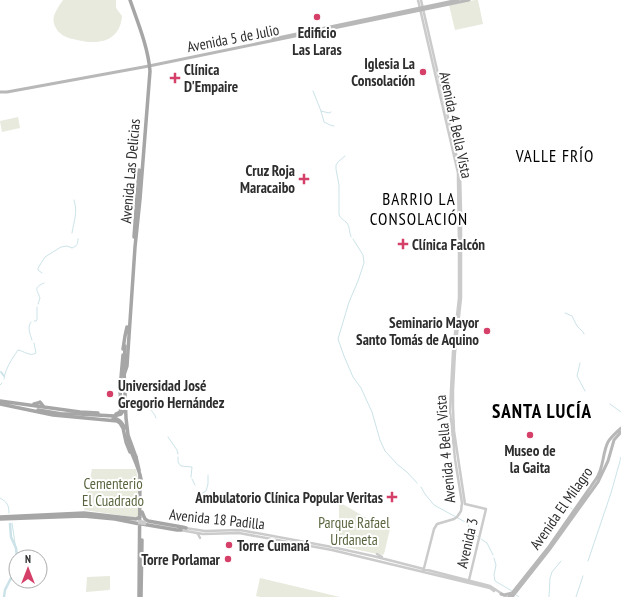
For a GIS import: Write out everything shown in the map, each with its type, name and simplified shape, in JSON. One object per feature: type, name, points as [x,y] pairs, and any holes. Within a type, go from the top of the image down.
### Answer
[{"type":"main road","name":"Avenida Las Delicias","points":[[127,346],[148,98],[148,65],[143,38],[129,0]]},
{"type":"main road","name":"Avenida 5 de Julio","points":[[422,9],[458,0]]},
{"type":"main road","name":"Avenida 5 de Julio","points":[[0,91],[148,65],[469,0]]},
{"type":"main road","points":[[141,524],[141,478],[139,468],[127,441],[122,392],[123,378],[127,366],[127,327],[148,65]]},
{"type":"main road","points":[[116,414],[120,412],[122,408],[120,390],[124,336],[127,327]]},
{"type":"main road","points":[[127,346],[124,369],[126,418],[128,435],[136,457],[141,478],[142,517]]},
{"type":"main road","points":[[11,402],[23,406],[62,411],[78,416],[118,419],[125,428]]},
{"type":"main road","points":[[0,404],[11,402],[80,412],[116,414],[120,416],[121,419],[117,421]]},
{"type":"main road","points":[[0,404],[62,414],[114,416],[121,414],[124,410]]},
{"type":"main road","points":[[0,404],[53,415],[117,421],[123,428],[126,442],[141,478]]},
{"type":"main road","name":"Avenida El Milagro","points":[[508,597],[548,548],[596,479],[602,468],[607,442],[621,428]]},
{"type":"main road","name":"Avenida El Milagro","points":[[512,597],[549,550],[598,482],[609,457],[614,440],[621,432]]},
{"type":"main road","points":[[607,442],[612,443],[613,445]]},
{"type":"main road","points":[[604,456],[609,457]]},
{"type":"main road","points":[[140,597],[142,512]]},
{"type":"main road","points":[[0,518],[82,514],[117,516],[136,519],[142,517]]},
{"type":"main road","points":[[82,514],[182,530]]},
{"type":"main road","points":[[142,517],[148,521],[186,528]]},
{"type":"main road","points":[[501,596],[513,592]]},
{"type":"street","name":"Avenida 4 Bella Vista","points":[[420,0],[458,173],[459,298],[450,411],[464,503],[457,517],[437,524],[434,529],[424,570]]},
{"type":"street","name":"Avenida 3","points":[[464,503],[486,509],[469,582]]},
{"type":"street","name":"Avenida 18 Padilla","points":[[109,516],[165,526],[205,531],[240,530],[332,547],[490,586],[501,596],[508,597]]},
{"type":"street","name":"Avenida 18 Padilla","points":[[115,520],[122,519]]},
{"type":"street","name":"Avenida 18 Padilla","points":[[165,526],[201,534],[239,534],[301,544],[424,570]]},
{"type":"street","points":[[201,534],[203,532],[219,532],[226,530]]},
{"type":"street","points":[[196,533],[200,538]]},
{"type":"street","points":[[301,544],[312,544]]},
{"type":"street","points":[[332,547],[340,546]]},
{"type":"street","points":[[377,554],[386,560]]},
{"type":"green space","points":[[63,0],[116,0],[116,8],[122,16],[117,31],[107,40],[93,42],[64,36],[57,30],[54,21],[55,12]]},
{"type":"green space","points":[[478,0],[483,24],[455,30],[449,5]]},
{"type":"green space","points":[[18,117],[20,128],[2,132],[0,121]]},
{"type":"green space","name":"Cementerio El Cuadrado","points":[[92,469],[136,469],[138,480],[139,518],[84,510]]},
{"type":"green space","name":"Parque Rafael Urdaneta","points":[[339,502],[390,529],[384,554],[382,555],[340,546],[333,542],[339,520]]},
{"type":"green space","points":[[110,576],[109,590],[86,592],[87,577]]},
{"type":"green space","points":[[260,578],[340,597],[260,597],[256,596]]},
{"type":"waterway","points":[[313,91],[324,122],[334,126]]},
{"type":"waterway","points":[[321,111],[331,112]]},
{"type":"waterway","points":[[345,156],[336,165],[339,185],[339,215],[347,223],[351,237]]},
{"type":"waterway","points":[[72,233],[76,213],[74,200]]},
{"type":"waterway","points":[[42,273],[38,270],[38,268],[45,257],[61,247],[74,247],[77,245],[78,239]]},
{"type":"waterway","points":[[353,239],[363,255],[364,263],[349,302],[338,339],[353,377],[361,388],[372,412],[380,440],[385,451],[417,483]]},
{"type":"waterway","points":[[38,304],[40,298],[37,288],[44,283]]},
{"type":"waterway","points":[[34,321],[37,320],[37,307]]},
{"type":"waterway","points":[[565,313],[572,316],[577,326],[582,331]]},
{"type":"waterway","points":[[31,322],[29,328],[32,340]]},
{"type":"waterway","points":[[4,379],[7,368],[18,350],[29,354],[36,353],[34,343]]},
{"type":"waterway","points":[[580,363],[577,376],[585,391]]},
{"type":"waterway","points":[[1,372],[4,376]]},
{"type":"waterway","points":[[147,401],[156,418]]},
{"type":"waterway","points":[[610,404],[621,412]]},
{"type":"waterway","points":[[168,437],[178,454]]},
{"type":"waterway","points":[[178,457],[178,462],[181,466],[192,467],[191,477]]},
{"type":"waterway","points":[[588,561],[620,461]]},
{"type":"waterway","points":[[197,496],[206,491],[208,475]]},
{"type":"waterway","points":[[192,479],[195,485]]},
{"type":"waterway","points":[[421,487],[434,505],[467,523],[478,537]]},
{"type":"waterway","points":[[0,498],[7,504],[9,513]]},
{"type":"waterway","points":[[566,504],[572,509]]},
{"type":"waterway","points":[[12,523],[16,549]]},
{"type":"waterway","points":[[10,524],[11,537],[16,549]]},
{"type":"waterway","points":[[481,539],[487,543],[493,555]]},
{"type":"waterway","points":[[494,558],[496,565],[494,575],[495,581],[512,591]]},
{"type":"waterway","points":[[549,597],[550,578],[552,572],[561,561]]},
{"type":"waterway","points":[[576,597],[583,576]]},
{"type":"waterway","points":[[4,597],[5,588],[8,584]]},
{"type":"waterway","points":[[4,597],[8,584]]},
{"type":"place","name":"Edificio Las Laras","points":[[317,17]]},
{"type":"place","name":"Iglesia La Consolación","points":[[423,72]]},
{"type":"place","name":"Clínica D'Empaire","points":[[175,78]]},
{"type":"place","name":"Cruz Roja Maracaibo","points":[[304,179]]},
{"type":"place","name":"Clínica Falcón","points":[[403,244]]},
{"type":"place","name":"Seminario Mayor Santo Tomás de Aquino","points":[[487,331]]},
{"type":"place","name":"Universidad José Gregorio Hernández","points":[[110,394]]},
{"type":"place","name":"Museo de la Gaita","points":[[530,435]]},
{"type":"place","name":"Ambulatorio Clínica Popular Veritas","points":[[392,497]]},
{"type":"place","name":"Torre Cumaná","points":[[229,545]]},
{"type":"place","name":"Torre Porlamar","points":[[228,559]]},
{"type":"district","name":"VALLE FRÍO","points":[[555,156]]},
{"type":"district","name":"BARRIO LA CONSOLACIÓN","points":[[419,209]]},
{"type":"district","name":"SANTA LUCÍA","points":[[542,411]]}]
